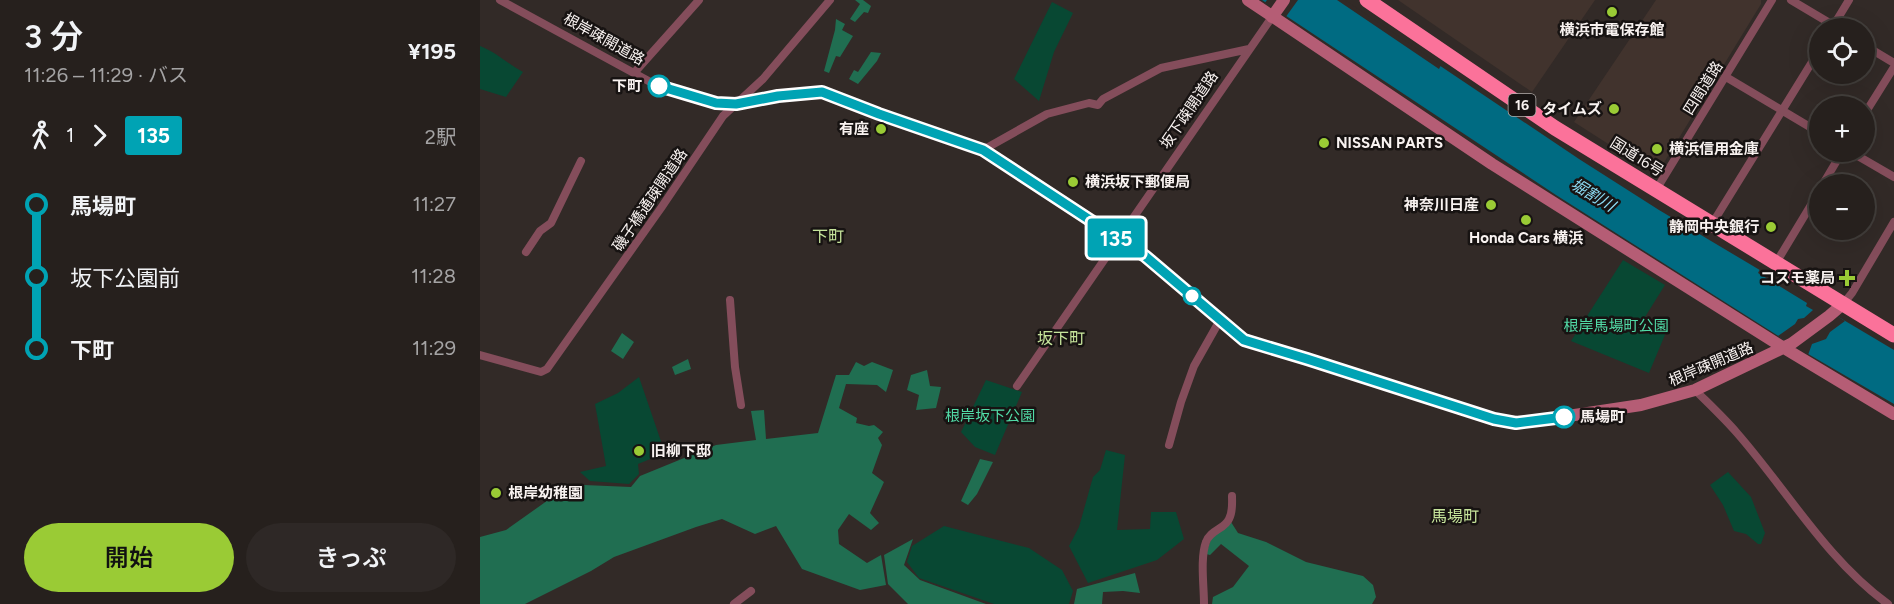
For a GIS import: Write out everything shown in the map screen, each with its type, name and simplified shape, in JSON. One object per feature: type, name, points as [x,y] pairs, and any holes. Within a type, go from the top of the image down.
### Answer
[{"type":"highway","name":"国道16号","points":[[1367,0],[1555,128],[1776,263],[1837,308],[1894,335]]},
{"type":"street","name":"根岸疎開道路","points":[[500,0],[654,84],[702,100],[736,104],[778,96],[822,92],[983,150],[1145,256],[1244,340],[1484,416],[1516,423],[1641,405],[1695,390],[1787,346],[1837,308]]},
{"type":"street","points":[[634,73],[699,0]]},
{"type":"street","name":"磯子橋通疎開道路","points":[[480,354],[541,372],[547,369],[662,208],[716,125],[763,79],[830,0]]},
{"type":"street","points":[[1248,0],[1274,15],[1491,164],[1894,414]]},
{"type":"street","name":"坂下疎開道路","points":[[1017,386],[1284,0]]},
{"type":"street","name":"四間道路","points":[[1656,190],[1772,0]]},
{"type":"street","points":[[1791,0],[1819,18]]},
{"type":"street","points":[[1839,18],[1849,0]]},
{"type":"street","points":[[983,150],[1047,114],[1089,103],[1098,105],[1103,99],[1161,68],[1249,49]]},
{"type":"street","points":[[1875,52],[1894,65],[1875,97]]},
{"type":"street","points":[[1712,224],[1809,67]]},
{"type":"street","points":[[1726,77],[1809,126]]},
{"type":"street","points":[[526,252],[540,231],[551,223],[581,161]]},
{"type":"street","points":[[1868,162],[1894,177]]},
{"type":"street","points":[[1776,263],[1809,208]]},
{"type":"street","points":[[1837,308],[1851,293],[1894,222]]},
{"type":"street","points":[[730,300],[735,367],[741,405]]},
{"type":"street","points":[[1169,445],[1194,366],[1220,320]]},
{"type":"street","points":[[1695,390],[1737,432],[1838,559],[1870,591],[1888,604]]},
{"type":"street","points":[[1204,604],[1203,563],[1206,543],[1210,534],[1229,522],[1232,496]]},
{"type":"street","points":[[734,604],[751,591]]},
{"type":"shaded area","points":[[1398,0],[1595,0],[1532,92]]},
{"type":"shaded area","points":[[1656,0],[1761,0],[1761,4],[1660,169],[1652,172],[1574,122]]},
{"type":"green space","points":[[855,0],[863,0],[871,6],[868,13],[864,12],[855,22],[850,19],[860,4]]},
{"type":"green space","points":[[1052,2],[1073,13],[1054,52],[1039,101],[1014,79]]},
{"type":"green space","points":[[836,19],[845,24],[842,30],[853,36],[840,57],[836,56],[829,73],[824,71]]},
{"type":"green space","points":[[480,46],[523,72],[506,97],[480,89]]},
{"type":"green space","points":[[871,52],[881,53],[877,61],[858,84],[849,79],[854,70],[858,72]]},
{"type":"green space","name":"根岸馬場町公園","points":[[1623,260],[1665,285],[1645,317],[1649,322],[1667,330],[1649,373],[1571,341]]},
{"type":"green space","points":[[622,333],[634,342],[623,359],[611,351]]},
{"type":"green space","points":[[688,359],[691,369],[675,375],[672,367]]},
{"type":"green space","points":[[856,362],[864,366],[872,362],[893,370],[886,392],[877,385],[846,384],[839,408],[857,418],[856,423],[874,425],[883,432],[878,438],[882,445],[872,473],[884,482],[870,513],[879,523],[871,530],[849,514],[838,530],[839,544],[867,563],[881,555],[886,585],[860,590],[802,569],[776,526],[755,534],[722,519],[614,557],[525,604],[480,604],[480,537],[506,530],[551,498],[584,485],[631,487],[640,476],[716,445],[756,440],[751,411],[764,410],[766,439],[818,433],[836,375],[849,375]]},
{"type":"green space","points":[[927,370],[930,386],[941,387],[936,408],[916,410],[919,395],[907,390],[911,375]]},
{"type":"green space","points":[[639,377],[665,453],[638,464],[639,474],[629,484],[590,481],[580,472],[606,466],[595,404],[618,393]]},
{"type":"green space","name":"根岸坂下公園","points":[[986,380],[1022,392],[995,455],[975,447],[961,432]]},
{"type":"green space","points":[[1106,450],[1125,455],[1117,530],[1150,529],[1151,512],[1176,512],[1184,539],[1157,560],[1088,583],[1069,546],[1079,527],[1093,477],[1100,470]]},
{"type":"green space","points":[[980,459],[993,462],[977,494],[968,505],[961,501]]},
{"type":"green space","points":[[1728,472],[1751,497],[1765,533],[1761,544],[1746,534],[1734,531],[1723,505],[1710,485]]},
{"type":"green space","points":[[1231,522],[1238,533],[1266,542],[1306,562],[1363,576],[1373,585],[1376,597],[1372,604],[1212,604],[1213,597],[1233,587],[1249,566],[1221,544],[1210,555],[1206,554],[1211,539]]},
{"type":"green space","points":[[944,526],[1029,548],[1062,570],[1073,591],[1069,604],[994,604],[919,578],[907,562],[912,546]]},
{"type":"green space","points":[[913,539],[904,565],[920,580],[986,604],[908,604],[888,584],[884,555]]},
{"type":"green space","points":[[1135,573],[1140,593],[1103,592],[1102,604],[1074,604],[1077,589]]},
{"type":"water","name":"堀割川","points":[[1262,0],[1342,0],[1659,210],[1894,350],[1894,404],[1791,344],[1556,195]]},
{"type":"pier","points":[[1267,0],[1298,0],[1285,18],[1264,4]]},
{"type":"pier","points":[[1337,0],[1345,0],[1441,65],[1439,69]]},
{"type":"pier","points":[[1760,269],[1845,321],[1830,332],[1826,339],[1812,344],[1808,355],[1778,336],[1813,310],[1806,306],[1807,303],[1758,273]]},
{"type":"bus line","name":"135","points":[[659,86],[702,100],[736,104],[778,96],[822,92],[983,150],[1145,256],[1244,340],[1494,419],[1516,423],[1564,417]]},
{"type":"place","name":"横浜市電保存館","points":[[1612,12]]},
{"type":"place","name":"下町","points":[[659,86]]},
{"type":"place","name":"タイムズ","points":[[1614,109]]},
{"type":"place","name":"有座","points":[[881,129]]},
{"type":"place","name":"NISSAN PARTS","points":[[1324,143]]},
{"type":"place","name":"横浜信用金庫","points":[[1657,149]]},
{"type":"place","name":"横浜坂下郵便局","points":[[1073,182]]},
{"type":"place","name":"神奈川日産","points":[[1491,205]]},
{"type":"place","name":"Honda Cars 横浜","points":[[1526,220]]},
{"type":"place","name":"静岡中央銀行","points":[[1771,227]]},
{"type":"place","name":"コスモ薬局","points":[[1847,278]]},
{"type":"place","name":"馬場町","points":[[1564,417]]},
{"type":"place","name":"旧柳下邸","points":[[639,451]]},
{"type":"place","name":"根岸幼稚園","points":[[496,493]]},
{"type":"district","name":"下町","points":[[828,236]]},
{"type":"district","name":"坂下町","points":[[1061,338]]},
{"type":"district","name":"馬場町","points":[[1455,516]]}]
